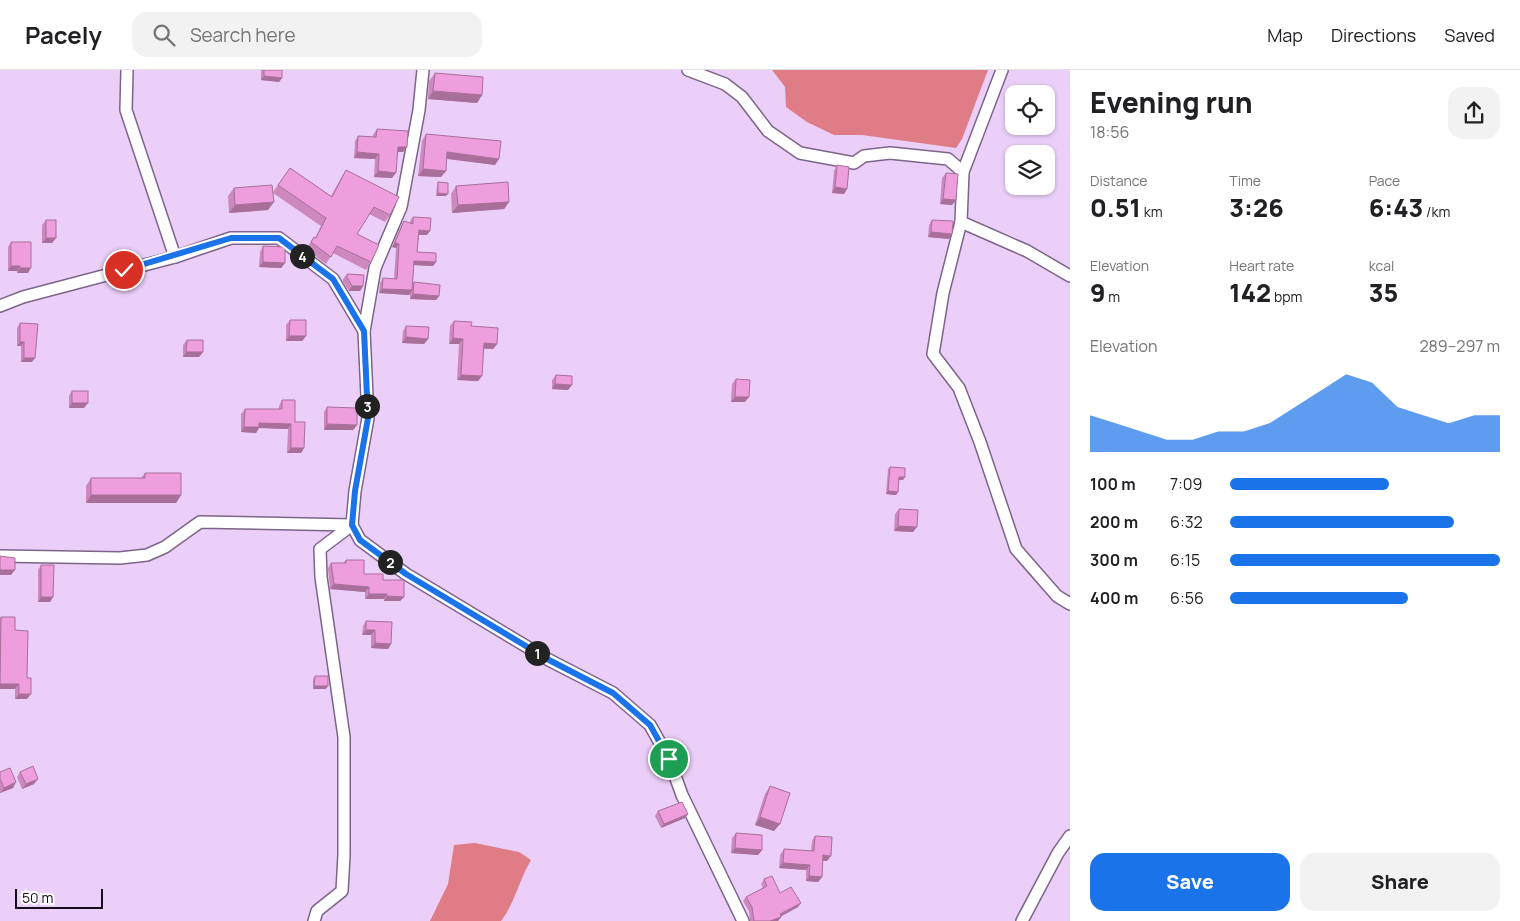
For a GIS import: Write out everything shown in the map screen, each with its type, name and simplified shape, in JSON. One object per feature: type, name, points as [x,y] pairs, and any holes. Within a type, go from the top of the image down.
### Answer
[{"type":"street","points":[[127,70],[126,110],[175,257]]},
{"type":"street","points":[[423,70],[419,110],[401,207],[375,268],[364,331],[368,418],[355,491],[352,525],[360,540],[406,574],[549,660],[613,693],[650,725],[669,759],[682,795],[743,921]]},
{"type":"street","points":[[688,70],[725,84],[742,97],[768,132],[800,153],[854,163],[864,156],[890,152],[948,159],[963,172]]},
{"type":"street","points":[[1002,70],[963,172],[961,222],[943,293],[933,354],[959,388],[980,442],[1016,549],[1056,596],[1070,604]]},
{"type":"street","points":[[961,222],[1027,251],[1070,276]]},
{"type":"street","points":[[0,306],[23,296],[175,257],[231,238],[279,238],[333,279],[364,331]]},
{"type":"street","points":[[0,556],[120,558],[146,555],[165,547],[200,522],[352,525]]},
{"type":"street","points":[[314,921],[317,911],[342,891],[344,855],[344,737],[322,577],[320,549],[352,525]]},
{"type":"street","points":[[1022,921],[1058,853],[1070,836]]},
{"type":"shaded area","points":[[772,70],[988,70],[962,139],[956,148],[862,135],[834,135],[807,122],[786,107],[785,87]]},
{"type":"shaded area","points":[[475,843],[519,852],[531,860],[506,914],[501,921],[430,921],[448,884],[454,845]]},
{"type":"building","points":[[264,70],[282,70],[282,78],[264,76]]},
{"type":"building","points":[[435,73],[483,77],[482,95],[433,91]]},
{"type":"building","points":[[377,129],[408,131],[407,147],[398,147],[396,173],[378,171],[379,154],[357,152],[358,136],[376,137]]},
{"type":"building","points":[[426,134],[501,141],[499,159],[447,152],[446,171],[423,169]]},
{"type":"building","points":[[837,165],[849,167],[847,189],[835,187]]},
{"type":"building","points":[[290,168],[332,197],[346,170],[399,197],[390,215],[374,207],[357,234],[379,245],[371,262],[337,246],[331,257],[311,242],[314,237],[316,238],[326,218],[278,185]]},
{"type":"building","points":[[946,173],[958,174],[956,200],[943,199]]},
{"type":"building","points":[[438,182],[448,183],[448,194],[438,193]]},
{"type":"building","points":[[508,182],[509,202],[458,205],[456,186]]},
{"type":"building","points":[[272,185],[274,202],[235,205],[234,188]]},
{"type":"building","points":[[413,217],[431,218],[430,231],[419,230],[417,252],[436,253],[436,262],[414,261],[412,290],[382,289],[383,278],[397,279],[399,244],[395,242],[404,221],[413,224]]},
{"type":"building","points":[[46,220],[56,220],[56,238],[46,238]]},
{"type":"building","points":[[932,220],[953,221],[952,234],[931,232]]},
{"type":"building","points":[[11,242],[31,242],[31,268],[11,266]]},
{"type":"building","points":[[263,246],[285,247],[285,263],[263,262]]},
{"type":"building","points":[[347,274],[364,275],[363,286],[352,286]]},
{"type":"building","points":[[414,282],[440,285],[439,296],[413,294]]},
{"type":"building","points":[[290,320],[306,320],[306,336],[289,336]]},
{"type":"building","points":[[454,321],[472,322],[471,326],[498,328],[497,344],[484,343],[482,376],[461,375],[463,339],[453,338]]},
{"type":"building","points":[[20,323],[38,324],[35,358],[24,358],[24,342],[20,342]]},
{"type":"building","points":[[406,326],[429,327],[428,339],[406,337]]},
{"type":"building","points":[[187,340],[203,340],[203,352],[186,352]]},
{"type":"building","points":[[556,375],[572,376],[572,385],[555,384]]},
{"type":"building","points":[[736,379],[750,380],[749,397],[735,397]]},
{"type":"building","points":[[72,391],[88,391],[88,403],[72,403]]},
{"type":"building","points":[[282,400],[295,400],[295,422],[305,422],[304,448],[291,448],[291,424],[259,423],[259,427],[244,427],[245,409],[282,409]]},
{"type":"building","points":[[327,407],[357,408],[357,425],[327,424]]},
{"type":"building","points":[[890,467],[905,468],[905,477],[899,477],[898,492],[888,491]]},
{"type":"building","points":[[145,473],[181,473],[181,495],[91,495],[91,478],[145,478]]},
{"type":"building","points":[[899,509],[918,510],[917,527],[898,526]]},
{"type":"building","points":[[0,556],[15,558],[15,570],[0,570]]},
{"type":"building","points":[[346,560],[364,560],[364,574],[383,574],[383,580],[404,580],[404,597],[387,596],[387,594],[369,594],[369,587],[334,584],[331,563],[346,563]]},
{"type":"building","points":[[41,565],[54,565],[53,597],[41,597]]},
{"type":"building","points":[[1,617],[15,617],[15,630],[28,631],[27,678],[31,678],[31,694],[19,694],[19,684],[0,684]]},
{"type":"building","points":[[366,621],[392,622],[391,644],[375,643],[375,630],[366,630]]},
{"type":"building","points":[[315,676],[328,676],[328,686],[314,686]]},
{"type":"building","points":[[33,766],[38,779],[26,784],[20,772]]},
{"type":"building","points":[[10,768],[16,782],[4,788],[0,779],[0,772]]},
{"type":"building","points":[[770,786],[790,793],[780,824],[760,817]]},
{"type":"building","points":[[682,802],[688,814],[664,824],[658,811]]},
{"type":"building","points":[[736,833],[762,835],[762,850],[735,848]]},
{"type":"building","points":[[815,836],[832,837],[831,856],[823,855],[822,877],[809,876],[810,865],[783,863],[784,849],[814,851]]},
{"type":"building","points":[[772,876],[780,893],[791,887],[801,903],[780,914],[781,917],[770,921],[754,921],[752,907],[746,897],[767,886],[764,879]]},
{"type":"route","points":[[124,270],[175,257],[231,238],[279,238],[333,279],[364,331],[368,418],[355,491],[352,525],[360,540],[406,574],[549,660],[613,693],[650,725],[669,759]]}]
